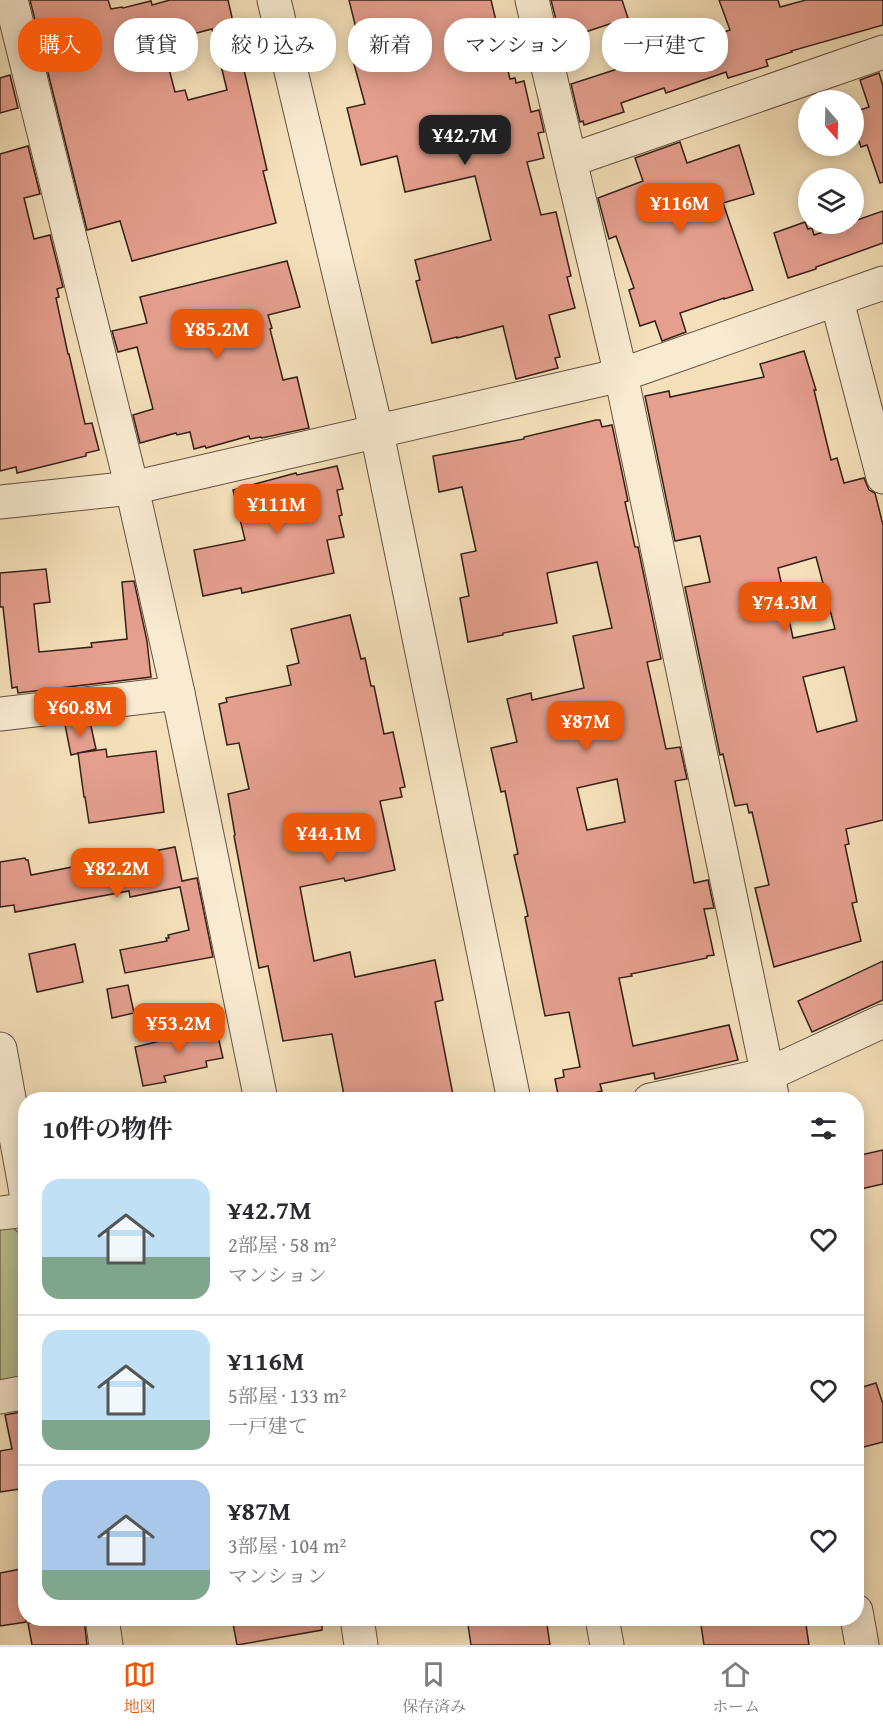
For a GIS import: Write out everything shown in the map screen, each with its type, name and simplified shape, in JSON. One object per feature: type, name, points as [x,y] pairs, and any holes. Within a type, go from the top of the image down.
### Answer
[{"type":"street","points":[[11,0],[132,488],[178,693],[259,1092]]},
{"type":"street","points":[[274,0],[377,433],[512,1092]]},
{"type":"street","points":[[532,0],[621,375],[771,1087]]},
{"type":"street","points":[[571,160],[883,52]]},
{"type":"street","points":[[0,502],[132,488],[621,375],[883,284]]},
{"type":"street","points":[[837,301],[883,477]]},
{"type":"street","points":[[0,714],[178,693]]},
{"type":"street","points":[[724,1092],[771,1087],[883,1021]]},
{"type":"street","points":[[0,1049],[18,1148]]},
{"type":"street","points":[[0,1213],[18,1211]]},
{"type":"street","points":[[0,1397],[18,1394]]},
{"type":"street","points":[[103,1626],[106,1645]]},
{"type":"street","points":[[358,1626],[362,1645]]},
{"type":"street","points":[[603,1626],[607,1645]]},
{"type":"street","points":[[859,1626],[862,1645]]},
{"type":"green space","points":[[11,1226],[18,1232],[18,1385],[0,1389],[0,1227]]},
{"type":"building","points":[[30,0],[108,0],[111,9],[151,1],[152,5],[170,0],[228,0],[232,18],[210,18],[210,30],[198,33],[198,18],[114,18],[114,72],[170,72],[175,92],[185,90],[188,100],[227,90],[223,72],[245,72],[267,170],[263,171],[276,223],[132,261],[120,221],[87,230],[48,72],[102,72],[102,18],[34,18]]},
{"type":"building","points":[[349,0],[491,0],[495,18],[444,18],[444,72],[508,72],[510,79],[515,78],[516,83],[524,81],[531,112],[539,110],[544,132],[538,133],[544,158],[527,162],[541,215],[556,212],[571,276],[567,277],[575,308],[549,315],[560,357],[555,358],[558,368],[516,379],[503,326],[432,343],[416,281],[420,280],[415,260],[491,240],[475,176],[405,192],[397,156],[361,165],[347,108],[365,104],[356,72],[432,72],[432,18],[353,18]]},
{"type":"building","points":[[551,0],[622,0],[628,18],[602,18],[602,27],[590,30],[590,18],[556,18]]},
{"type":"building","points":[[719,0],[778,0],[780,7],[806,0],[883,0],[883,25],[791,51],[766,60],[768,66],[728,78],[726,72],[728,72],[728,31],[730,30],[728,18],[726,18]]},
{"type":"building","points":[[608,72],[726,72],[666,93],[664,88],[621,103],[624,112],[584,125],[583,121],[580,122],[571,84]]},
{"type":"building","points":[[879,73],[883,86],[883,182],[880,183],[867,145],[864,146],[864,109],[869,107],[860,80]]},
{"type":"building","points":[[10,75],[18,108],[0,113],[0,78]]},
{"type":"building","points":[[680,142],[687,163],[739,145],[754,194],[723,203],[753,290],[680,313],[686,332],[662,341],[655,321],[640,326],[629,290],[634,288],[616,236],[609,239],[598,198],[643,181],[635,158]]},
{"type":"building","points":[[28,146],[40,194],[24,198],[34,239],[50,235],[63,287],[57,289],[59,297],[56,298],[68,354],[85,424],[92,423],[99,450],[86,453],[86,456],[17,473],[16,467],[0,471],[0,154]]},
{"type":"building","points":[[883,211],[883,243],[788,278],[774,233],[798,224],[798,234],[864,234],[864,218]]},
{"type":"building","points":[[287,261],[300,307],[268,315],[283,380],[297,377],[309,428],[262,438],[250,439],[249,436],[206,448],[205,446],[194,449],[190,432],[177,435],[176,433],[140,443],[133,415],[153,409],[137,347],[118,352],[112,331],[147,323],[140,297]]},
{"type":"building","points":[[804,351],[816,390],[814,390],[831,460],[837,458],[844,483],[864,478],[869,490],[875,493],[883,525],[883,820],[846,829],[849,844],[845,845],[857,902],[852,903],[861,941],[774,967],[755,888],[769,885],[752,812],[749,813],[747,804],[735,806],[723,754],[720,755],[685,587],[710,582],[700,536],[675,541],[645,396],[669,391],[670,397],[764,377],[760,364]],"holes":[[[816,557],[835,629],[793,638],[778,568]],[[844,667],[857,721],[817,732],[803,677]]]},
{"type":"building","points":[[596,420],[600,420],[602,427],[612,425],[628,501],[625,502],[635,547],[638,547],[661,659],[647,662],[666,749],[680,747],[687,779],[675,781],[694,883],[708,880],[714,908],[704,909],[714,955],[619,978],[633,1046],[729,1025],[738,1060],[655,1079],[654,1073],[600,1084],[602,1091],[598,1092],[557,1092],[555,1079],[564,1077],[563,1070],[580,1067],[569,1012],[545,1016],[525,917],[528,916],[514,855],[518,854],[505,791],[501,792],[491,748],[517,742],[507,699],[531,693],[532,700],[584,688],[573,636],[612,628],[597,562],[547,573],[557,623],[468,642],[460,598],[469,596],[461,554],[476,551],[462,487],[439,492],[433,456],[524,439],[524,437]],"holes":[[[617,779],[625,822],[587,830],[577,788]]]},
{"type":"building","points":[[337,466],[343,489],[337,490],[342,515],[339,516],[344,537],[327,540],[334,573],[242,593],[241,588],[203,596],[194,550],[245,540],[233,490],[296,473],[297,475]]},
{"type":"building","points":[[46,569],[50,602],[34,604],[39,652],[92,647],[91,643],[127,639],[122,582],[134,581],[147,641],[151,677],[18,693],[17,687],[12,688],[3,607],[0,607],[0,573]]},
{"type":"building","points":[[350,615],[361,659],[365,658],[371,686],[374,686],[384,734],[393,732],[405,787],[400,788],[402,797],[380,801],[395,870],[345,881],[344,878],[300,887],[314,961],[350,952],[355,977],[435,960],[443,1000],[435,1002],[452,1092],[343,1092],[332,1034],[283,1041],[268,966],[259,968],[228,794],[249,789],[239,743],[227,745],[219,704],[227,702],[226,698],[291,685],[287,666],[299,663],[291,629]]},
{"type":"building","points":[[90,722],[96,749],[71,755],[65,725]]},
{"type":"building","points":[[106,749],[107,757],[156,751],[164,812],[89,823],[78,753]]},
{"type":"building","points":[[175,847],[182,881],[197,878],[213,957],[125,973],[120,950],[167,941],[168,935],[189,930],[180,887],[130,897],[129,891],[15,912],[14,905],[0,907],[0,862],[25,858],[28,860],[31,875]]},
{"type":"building","points":[[75,944],[83,982],[37,992],[29,954]]},
{"type":"building","points":[[883,961],[883,1000],[812,1032],[798,1001]]},
{"type":"building","points":[[128,985],[134,1013],[112,1018],[107,989]]},
{"type":"building","points":[[215,1023],[223,1058],[206,1061],[207,1067],[164,1076],[166,1082],[143,1086],[135,1047],[181,1036],[180,1031]]},
{"type":"building","points":[[883,1150],[883,1184],[864,1188],[864,1154]]},
{"type":"building","points":[[876,1383],[883,1404],[883,1442],[864,1447],[864,1387]]},
{"type":"building","points":[[18,1413],[18,1489],[0,1492],[0,1451],[12,1449],[5,1415]]},
{"type":"building","points":[[18,1570],[18,1623],[0,1626],[0,1573]]},
{"type":"building","points":[[29,1626],[85,1626],[87,1645],[32,1645]]},
{"type":"building","points":[[233,1626],[322,1626],[322,1630],[237,1645]]},
{"type":"building","points":[[468,1626],[547,1626],[550,1645],[471,1645]]},
{"type":"building","points":[[701,1626],[806,1626],[809,1645],[704,1645]]}]
